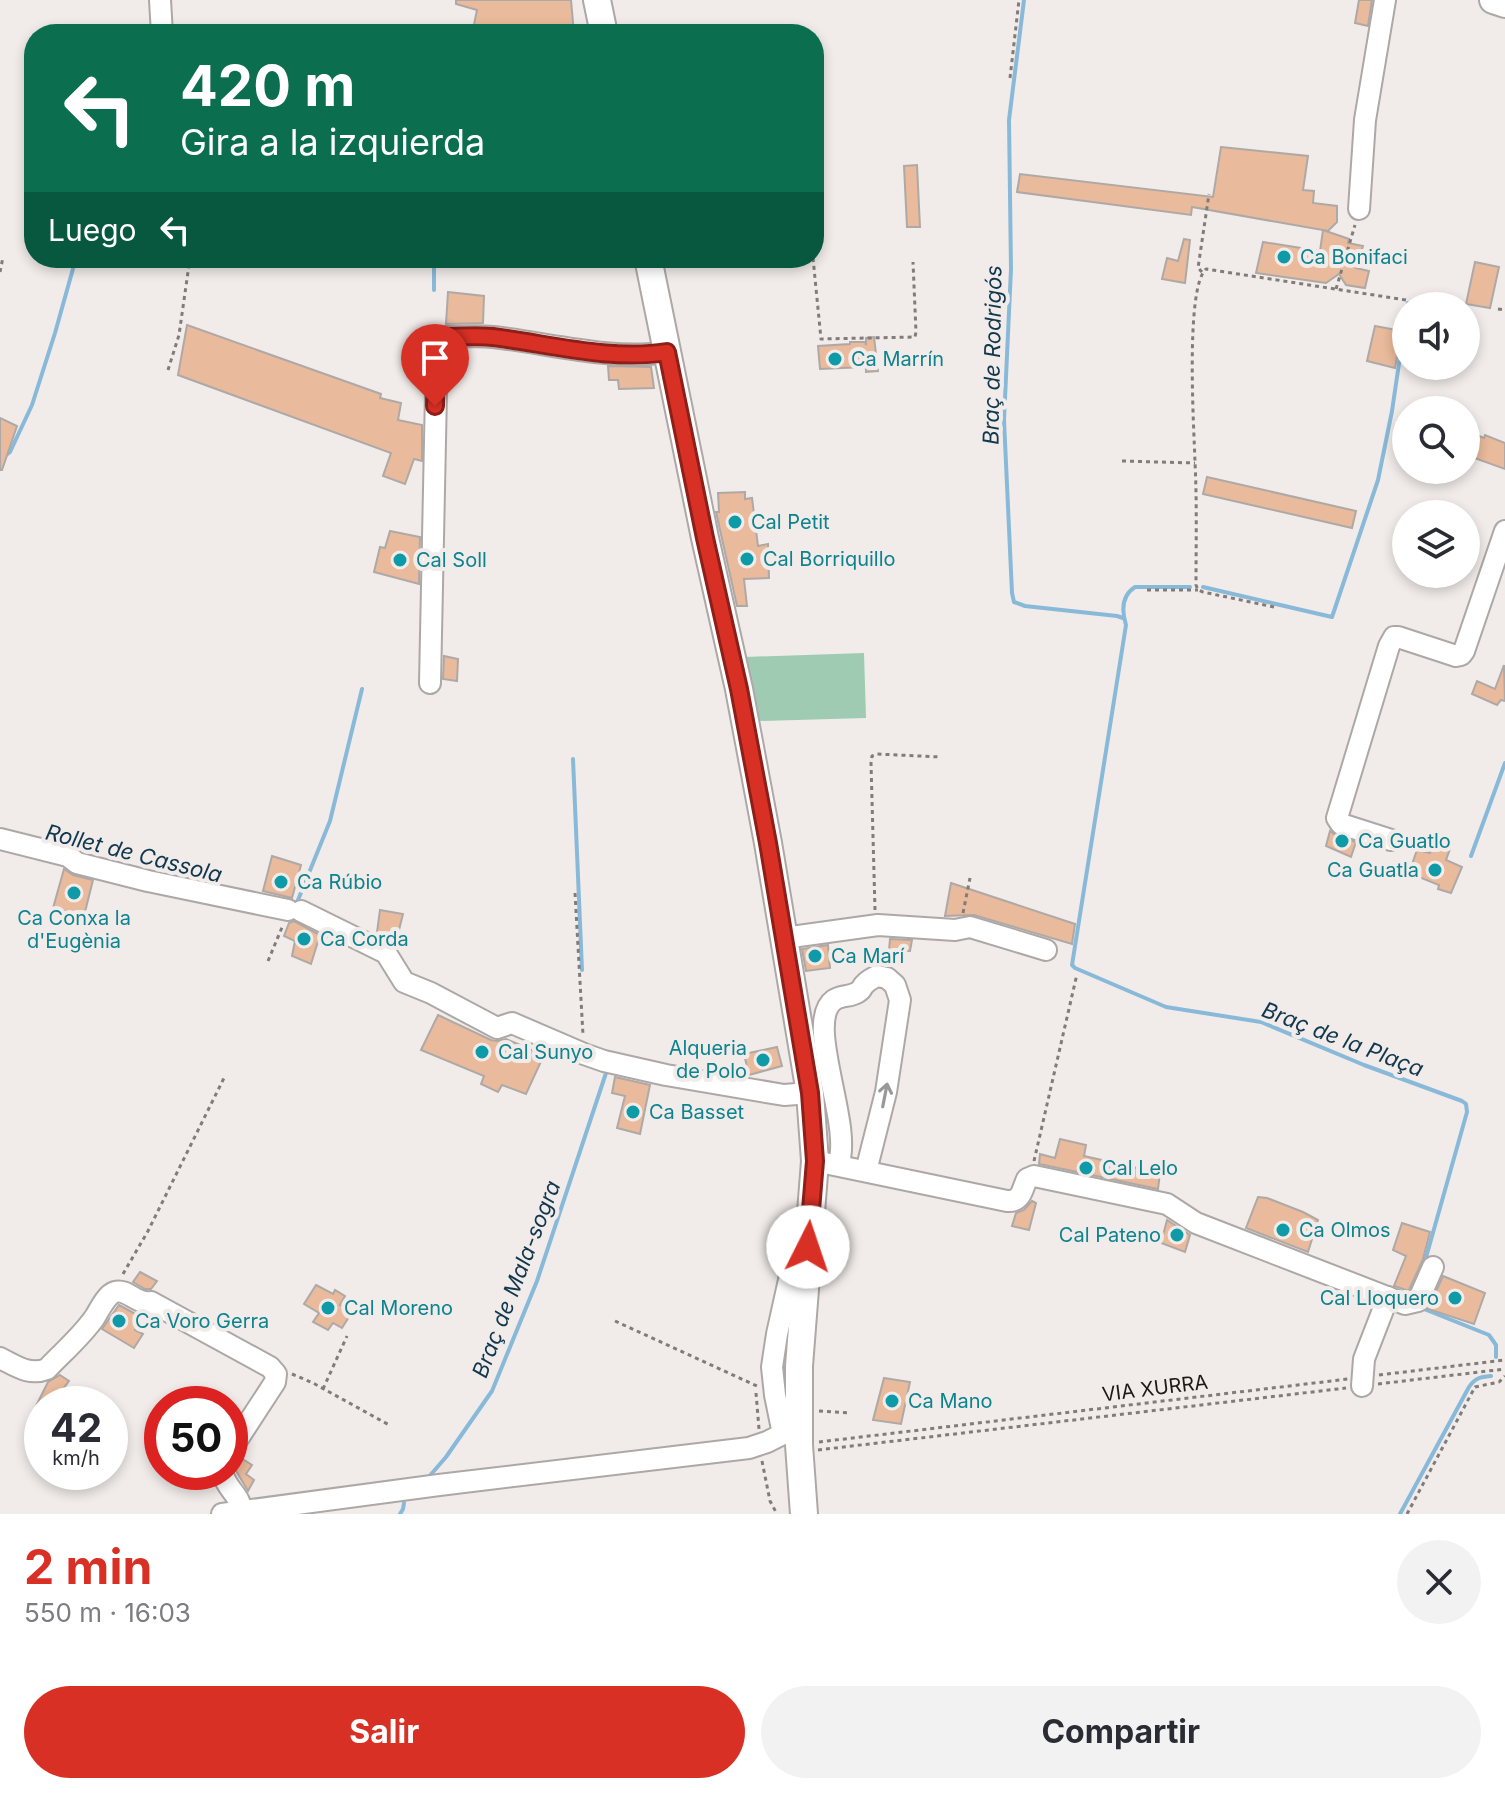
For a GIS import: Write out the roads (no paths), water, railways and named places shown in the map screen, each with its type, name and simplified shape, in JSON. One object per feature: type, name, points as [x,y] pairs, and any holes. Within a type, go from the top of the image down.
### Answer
[{"type":"main road","points":[[597,0],[602,24]]},
{"type":"main road","points":[[1493,0],[1505,4]]},
{"type":"main road","points":[[650,268],[739,689],[822,1171],[799,1366],[798,1435],[804,1514]]},
{"type":"street","points":[[160,0],[161,24]]},
{"type":"street","points":[[1359,209],[1365,120],[1385,0]]},
{"type":"street","points":[[430,683],[439,340],[442,337],[488,336],[623,355],[667,352]]},
{"type":"street","points":[[1391,840],[1341,824],[1337,818],[1389,646],[1394,637],[1398,637],[1461,655],[1505,531]]},
{"type":"street","points":[[0,839],[148,881],[294,910],[386,953],[404,982],[497,1028],[512,1023],[604,1061],[666,1075],[784,1095],[810,1093]]},
{"type":"street","points":[[784,938],[874,925],[955,930],[970,927],[1046,950]]},
{"type":"street","points":[[222,1514],[749,1448],[798,1435],[766,1391],[797,1244],[822,1171],[841,1152],[839,1110],[823,1039],[823,1023],[831,1002],[855,994],[877,976],[887,978],[895,985],[900,1000],[886,1092],[866,1171]]},
{"type":"street","points":[[822,1171],[866,1171],[1013,1201],[1019,1198],[1027,1179],[1034,1176],[1167,1204],[1196,1223],[1405,1304],[1418,1301],[1433,1267]]},
{"type":"street","points":[[0,1358],[29,1372],[38,1373],[47,1369],[92,1321],[109,1296],[121,1291],[143,1304],[151,1302],[270,1367],[276,1374],[275,1382],[248,1423]]},
{"type":"street","points":[[1362,1381],[1364,1359],[1388,1297]]},
{"type":"street","points":[[232,1490],[240,1500],[243,1513]]},
{"type":"waterway","name":"Braç de Rodrigós","points":[[1024,0],[1009,120],[1011,269],[1004,420],[1012,593],[1014,602],[1025,606],[1123,618]]},
{"type":"waterway","points":[[0,459],[10,452],[32,405],[73,268]]},
{"type":"waterway","name":"Rollet de Cassola","points":[[434,268],[434,290]]},
{"type":"waterway","points":[[1203,587],[1332,617],[1378,480],[1397,380]]},
{"type":"waterway","name":"Braç de la Plaça","points":[[1190,587],[1135,587],[1125,600],[1126,625],[1072,965],[1166,1007],[1261,1022],[1466,1104],[1467,1112],[1425,1261]]},
{"type":"waterway","name":"Rollet de Cassola","points":[[296,905],[330,821],[362,689]]},
{"type":"waterway","name":"Braç de Mala-sogra","points":[[573,759],[582,970]]},
{"type":"waterway","points":[[1471,856],[1505,763]]},
{"type":"waterway","name":"Braç de Mala-sogra","points":[[427,1479],[492,1391],[537,1281],[607,1070]]},
{"type":"waterway","name":"Braç de la Plaça","points":[[1424,1309],[1489,1335],[1496,1345],[1496,1357]]},
{"type":"waterway","name":"Braç de la Plaça","points":[[1400,1514],[1469,1387],[1478,1378],[1491,1376]]},
{"type":"waterway","name":"Braç de Mala-sogra","points":[[400,1514],[404,1503]]},
{"type":"place","name":"Ca Bonifaci","points":[[1284,257]]},
{"type":"place","name":"Ca Marrín","points":[[835,359]]},
{"type":"place","name":"Cal Petit","points":[[735,522]]},
{"type":"place","name":"Cal Borriquillo","points":[[747,559]]},
{"type":"place","name":"Cal Soll","points":[[400,560]]},
{"type":"place","name":"Ca Guatlo","points":[[1342,841]]},
{"type":"place","name":"Ca Guatla","points":[[1435,870]]},
{"type":"place","name":"Ca Rúbio","points":[[281,882]]},
{"type":"place","name":"Ca Conxa la d'Eugènia","points":[[74,893]]},
{"type":"place","name":"Ca Corda","points":[[304,939]]},
{"type":"place","name":"Ca Marí","points":[[815,956]]},
{"type":"place","name":"Cal Sunyo","points":[[482,1052]]},
{"type":"place","name":"Alqueria de Polo","points":[[763,1060]]},
{"type":"place","name":"Ca Basset","points":[[633,1112]]},
{"type":"place","name":"Cal Lelo","points":[[1086,1168]]},
{"type":"place","name":"Ca Olmos","points":[[1283,1230]]},
{"type":"place","name":"Cal Pateno","points":[[1177,1235]]},
{"type":"place","name":"Cal Lloquero","points":[[1455,1298]]},
{"type":"place","name":"Cal Moreno","points":[[328,1308]]},
{"type":"place","name":"Ca Voro Gerra","points":[[119,1321]]},
{"type":"place","name":"Ca Mano","points":[[892,1401]]}]
